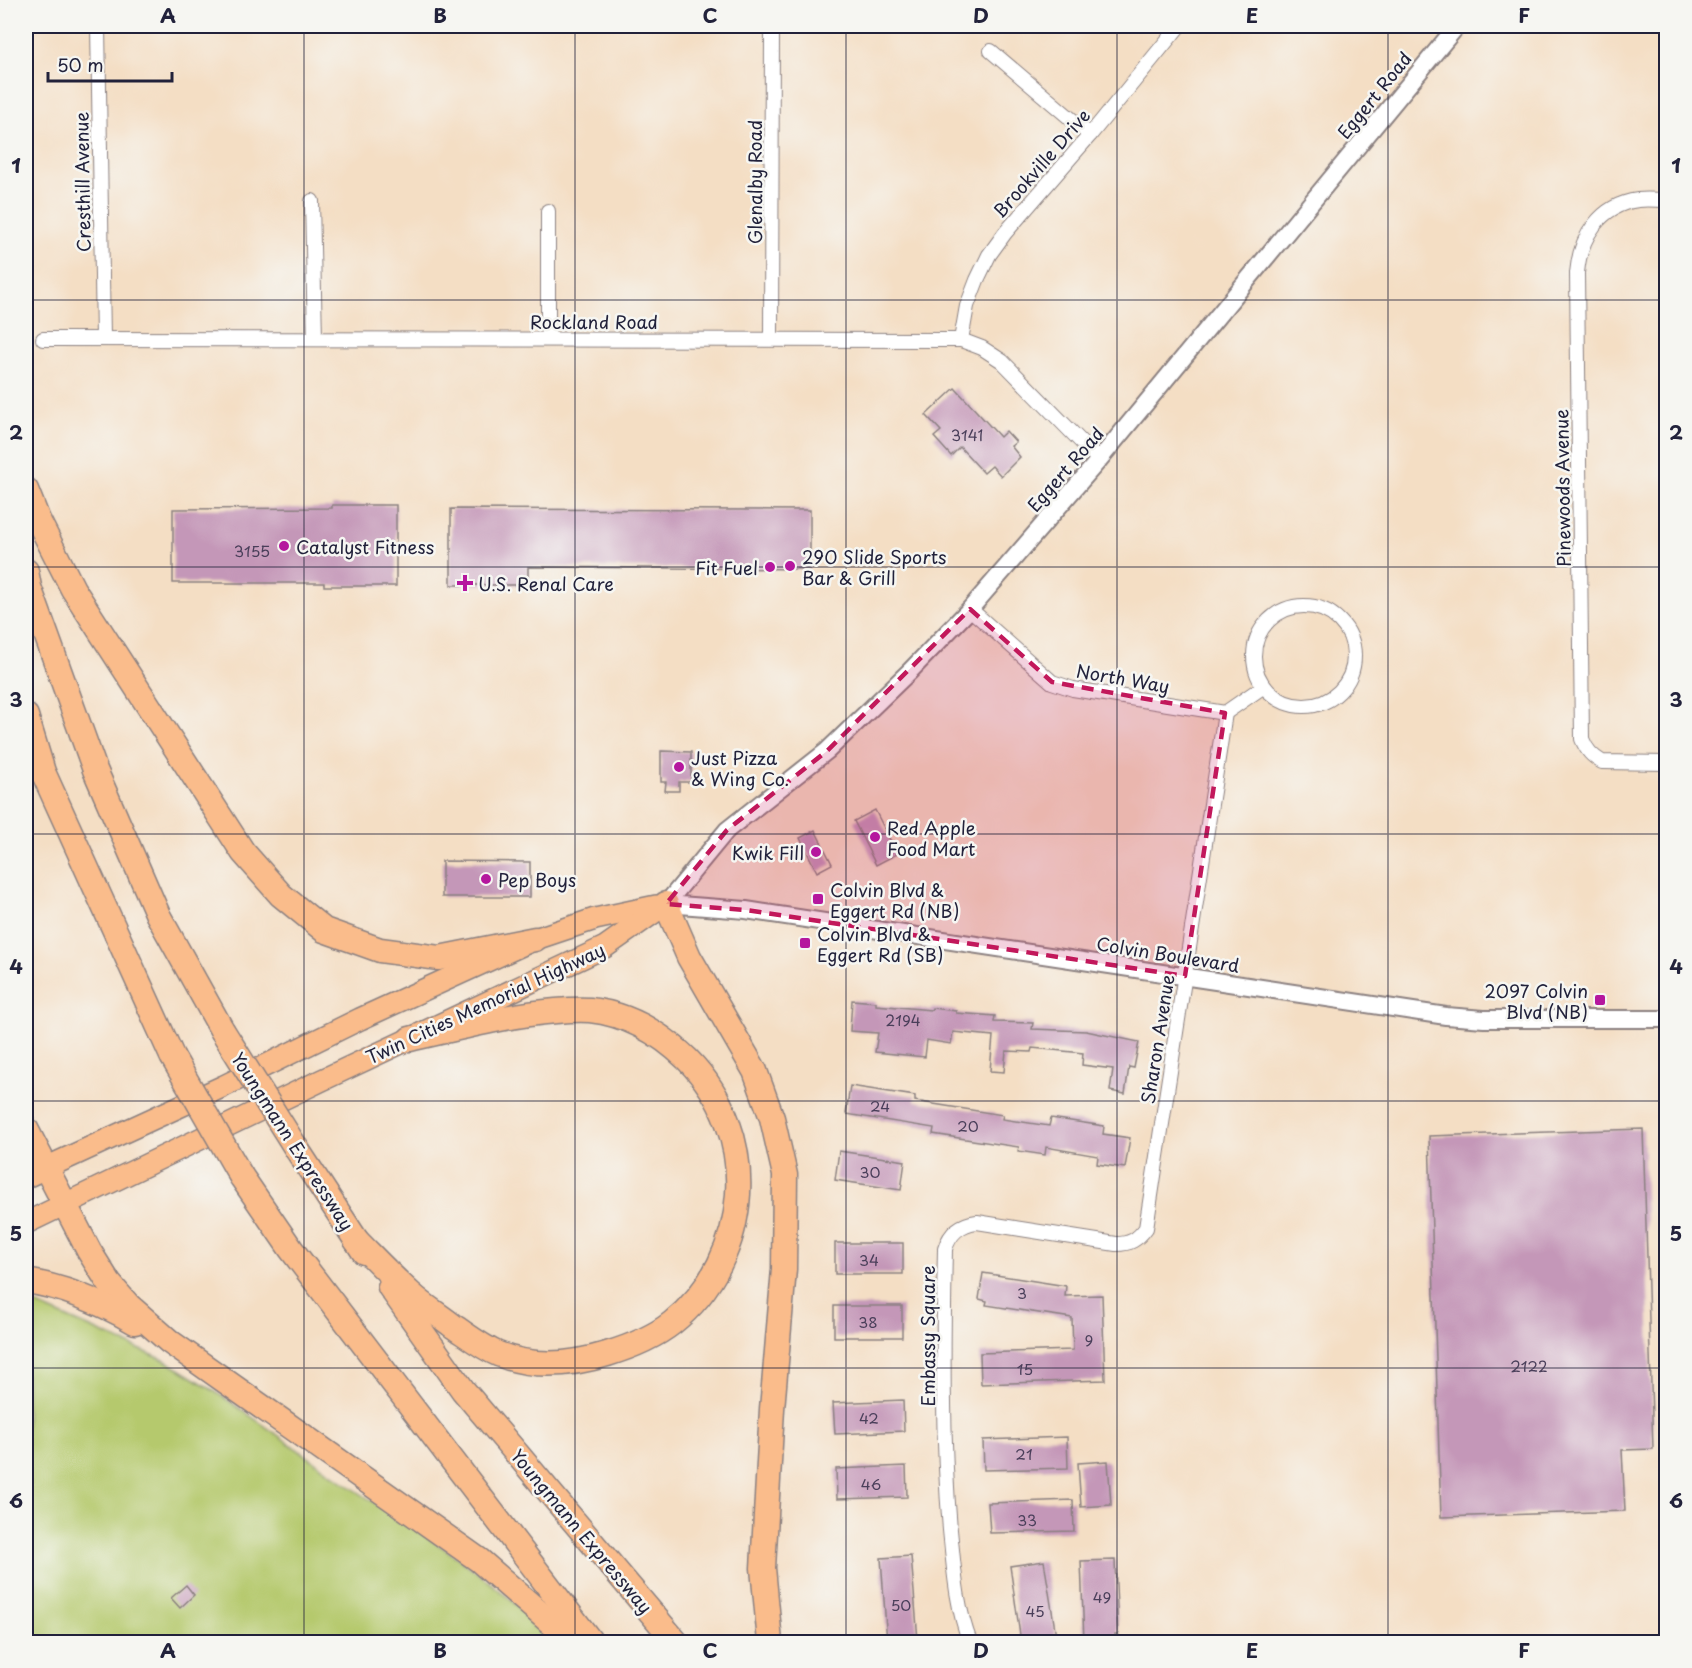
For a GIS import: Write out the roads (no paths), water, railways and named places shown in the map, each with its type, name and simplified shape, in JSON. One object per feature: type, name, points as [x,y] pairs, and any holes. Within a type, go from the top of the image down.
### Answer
[{"type":"highway","points":[[26,490],[38,520],[73,589],[243,852],[281,895],[324,930],[380,950],[439,958],[535,939]]},
{"type":"highway","name":"Youngmann Expressway","points":[[26,571],[33,598],[95,770],[158,915],[222,1030],[356,1240],[463,1390],[676,1642]]},
{"type":"highway","points":[[26,716],[43,772],[172,1056],[241,1176],[291,1249],[591,1642]]},
{"type":"highway","points":[[666,904],[689,957],[754,1071],[772,1118],[785,1175],[784,1269],[763,1568],[770,1642]]},
{"type":"highway","points":[[356,1240],[412,1295],[474,1341],[498,1354],[550,1364],[598,1357],[623,1349],[647,1339],[672,1323],[696,1299],[716,1270],[728,1245],[736,1220],[739,1192],[737,1153],[729,1122],[714,1093],[698,1070],[675,1048],[651,1030],[623,1017],[579,1010],[519,1014],[410,1039]]},
{"type":"highway","points":[[26,1129],[35,1172],[65,1203],[89,1251],[109,1283],[129,1306],[170,1342],[479,1560],[573,1642]]},
{"type":"highway","points":[[26,1281],[49,1285],[87,1297],[170,1342]]},
{"type":"main road","name":"Twin Cities Memorial Highway","points":[[35,1172],[224,1086],[360,1019],[535,939],[595,919],[666,904]]},
{"type":"main road","name":"Twin Cities Memorial Highway","points":[[26,1223],[605,947],[666,904]]},
{"type":"street","name":"Cresthill Avenue","points":[[98,26],[103,339]]},
{"type":"street","name":"Glenalby Road","points":[[771,339],[772,26]]},
{"type":"street","name":"Brookville Drive","points":[[961,340],[967,306],[976,280],[989,255],[1179,26]]},
{"type":"street","name":"Eggert Road","points":[[666,904],[727,830],[827,751],[910,672],[970,609],[1099,460],[1457,26]]},
{"type":"street","points":[[991,51],[1090,135]]},
{"type":"street","name":"Pinewoods Avenue","points":[[1666,200],[1638,200],[1622,204],[1607,213],[1584,239],[1577,273],[1582,740],[1586,750],[1602,762],[1666,763]]},
{"type":"street","points":[[312,201],[315,339]]},
{"type":"street","points":[[548,211],[548,339]]},
{"type":"street","name":"Rockland Road","points":[[43,339],[961,340],[982,348],[1002,361],[1099,460]]},
{"type":"street","points":[[1298,607],[1316,608],[1328,612],[1346,629],[1351,640],[1353,666],[1342,688],[1332,697],[1308,706],[1296,705],[1284,702],[1264,686],[1258,675],[1254,651],[1263,628],[1281,612],[1298,607]]},
{"type":"street","name":"North Way","points":[[970,609],[1052,682],[1073,689],[1226,713]]},
{"type":"street","points":[[1226,713],[1264,686]]},
{"type":"street","name":"Sharon Avenue","points":[[1146,1228],[1226,713]]},
{"type":"street","name":"Colvin Boulevard","points":[[666,904],[756,912],[1446,1016],[1484,1019],[1666,1019]]},
{"type":"street","name":"Embassy Square","points":[[970,1642],[958,1602],[948,1504],[943,1359],[947,1243],[961,1226],[977,1222],[1116,1244],[1131,1242],[1138,1238],[1146,1228]]},
{"type":"place","name":"Catalyst Fitness","points":[[284,546]]},
{"type":"place","name":"290 Slide Sports Bar & Grill","points":[[790,566]]},
{"type":"place","name":"Fit Fuel","points":[[770,567]]},
{"type":"place","name":"U.S. Renal Care","points":[[465,583]]},
{"type":"place","name":"Just Pizza & Wing Co.","points":[[679,767]]},
{"type":"place","name":"Red Apple Food Mart","points":[[875,837]]},
{"type":"place","name":"Kwik Fill","points":[[816,852]]},
{"type":"place","name":"Pep Boys","points":[[486,879]]},
{"type":"place","name":"Colvin Blvd & Eggert Rd (NB)","points":[[818,899]]},
{"type":"place","name":"Colvin Blvd & Eggert Rd (SB)","points":[[805,943]]},
{"type":"place","name":"2097 Colvin Blvd (NB)","points":[[1600,1000]]}]
